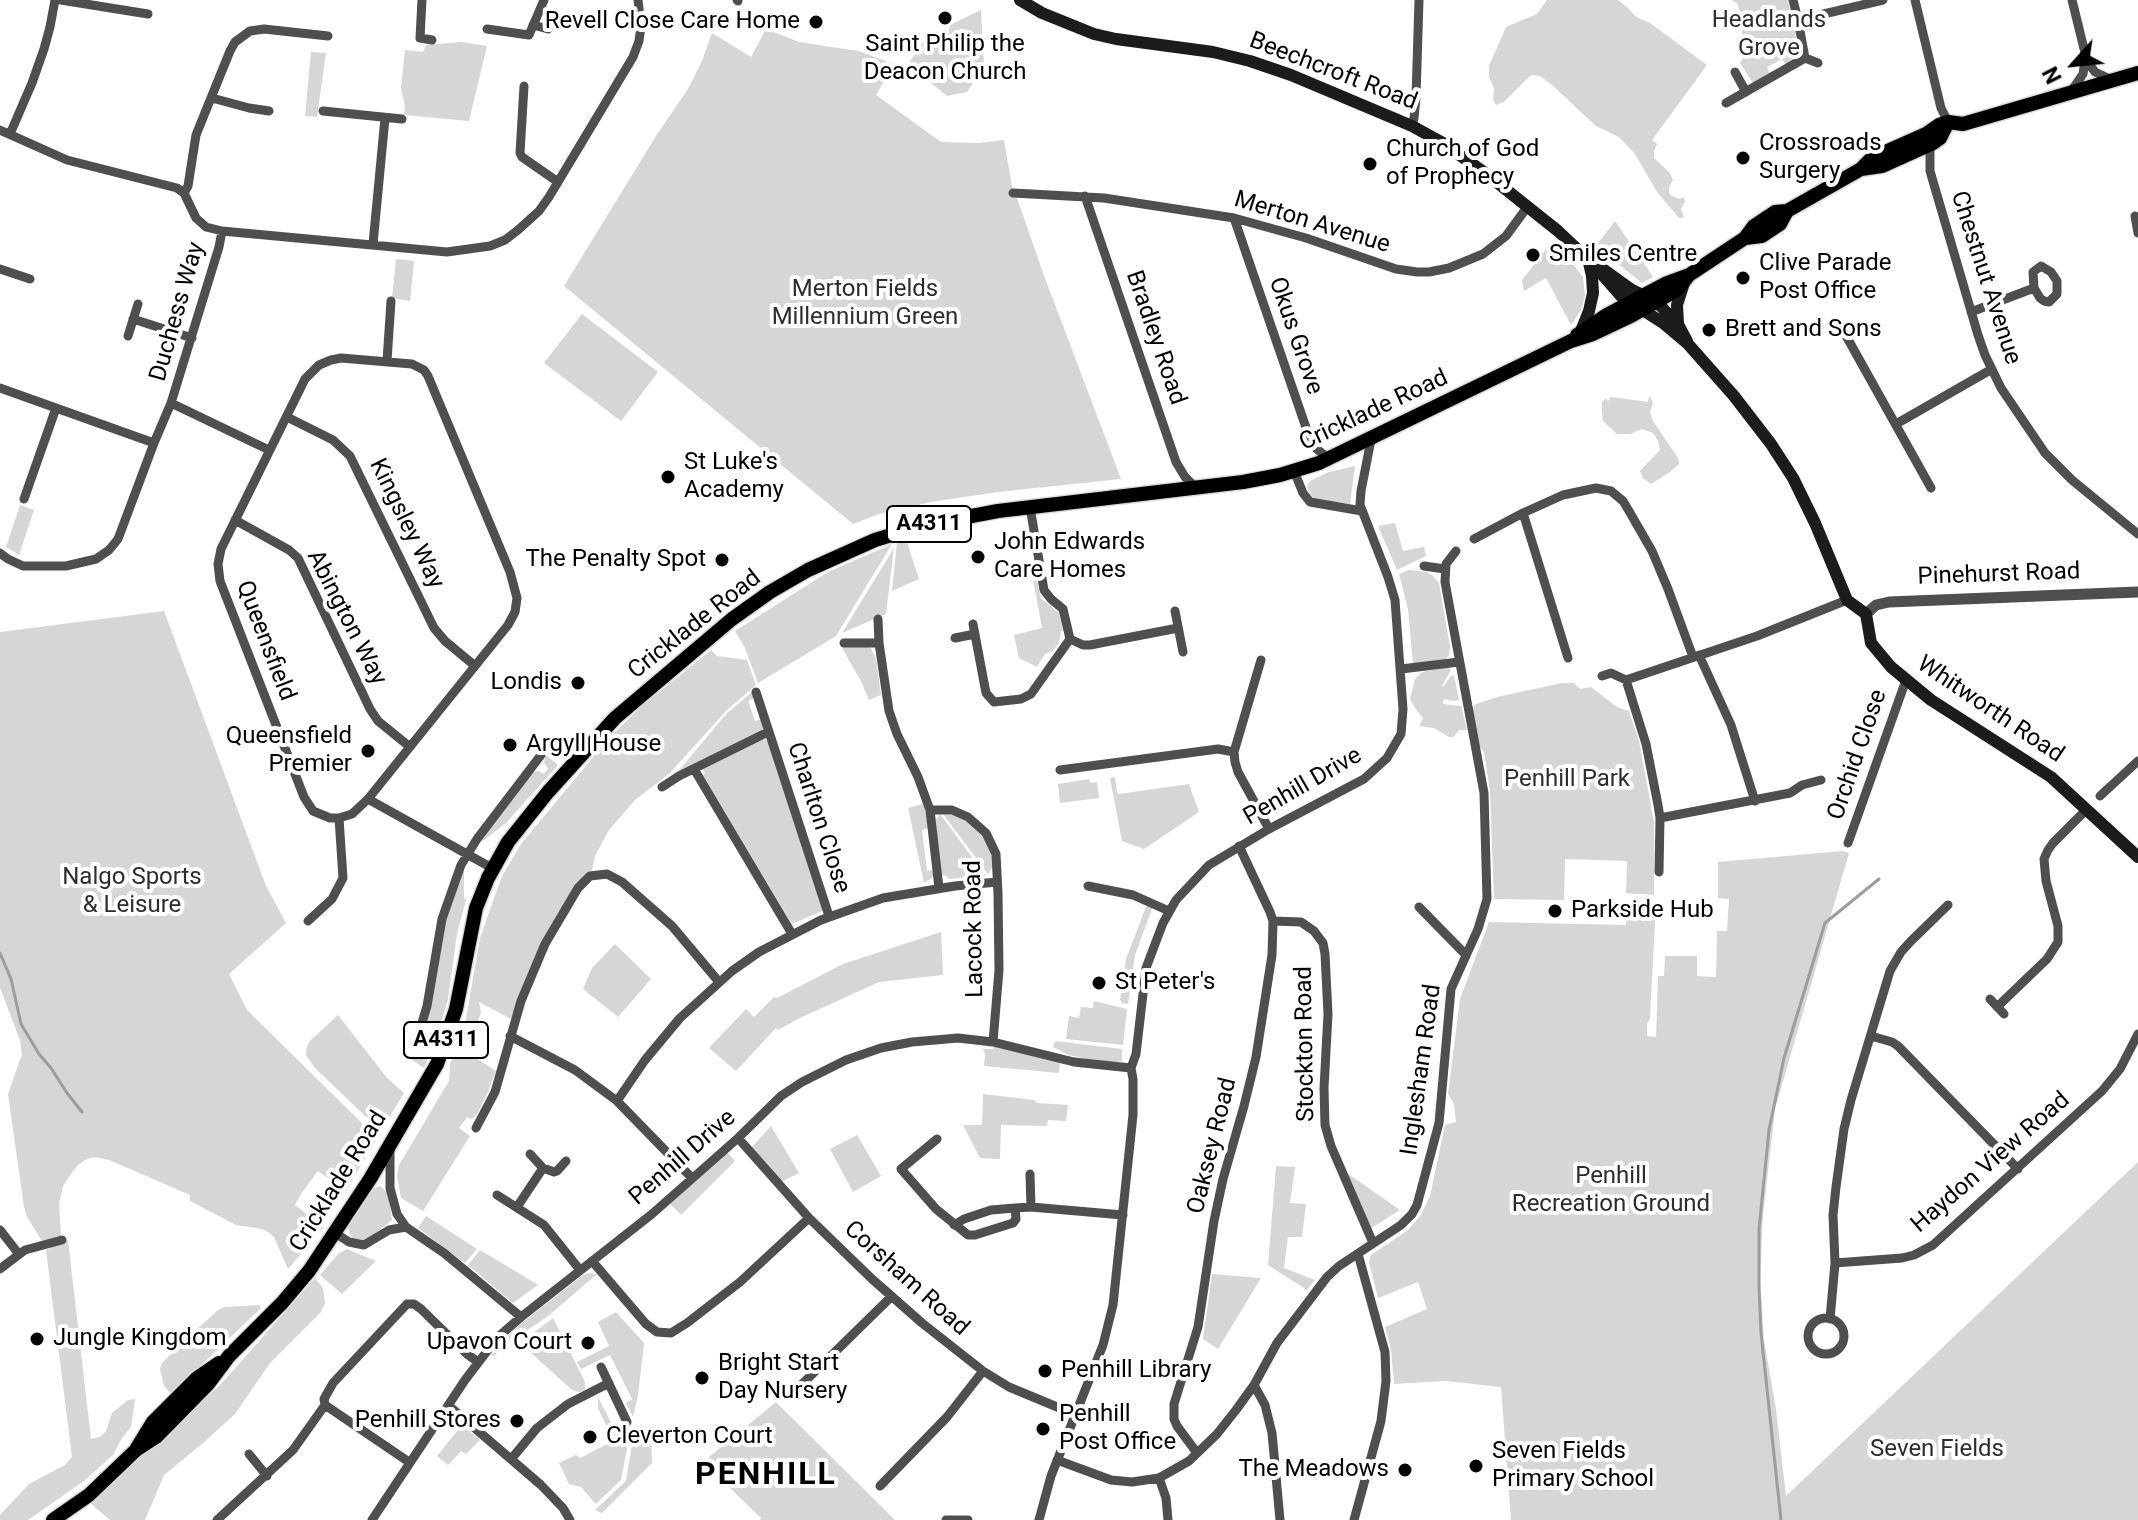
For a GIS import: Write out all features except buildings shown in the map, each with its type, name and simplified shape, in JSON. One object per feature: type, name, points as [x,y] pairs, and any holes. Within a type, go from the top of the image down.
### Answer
[{"type":"main road","name":"Beechcroft Road","points":[[1020,0],[1053,18],[1094,34],[1196,49],[1250,61],[1412,126],[1459,155],[1528,206],[1636,307]]},
{"type":"main road","name":"Cricklade Road","points":[[53,1520],[89,1495],[136,1450],[156,1437],[309,1271],[370,1179],[431,1076],[456,1009],[472,923],[482,891],[508,842],[531,811],[615,718],[754,602],[808,570],[886,536],[943,520],[1243,482],[1294,471],[1329,459],[1576,336],[1593,334],[1652,298],[1667,283],[1687,278],[1745,238],[1762,236],[1780,224],[1787,211],[1861,169],[1872,158],[1948,122],[1960,125],[2138,73]]},
{"type":"main road","name":"Cricklade Road","points":[[1861,169],[1882,166],[1930,144],[1940,138],[1948,122]]},
{"type":"main road","name":"Beechcroft Road","points":[[1590,262],[1632,290],[1652,298]]},
{"type":"main road","points":[[1576,336],[1589,311],[1593,293],[1590,262]]},
{"type":"main road","points":[[1679,326],[1677,310],[1687,278]]},
{"type":"main road","points":[[1652,298],[1679,326],[1688,344]]},
{"type":"main road","points":[[1636,307],[1663,323],[1688,344],[1734,396],[1780,458],[1808,509],[1847,600],[1866,614]]},
{"type":"main road","name":"Whitworth Road","points":[[1866,614],[1871,643],[1891,667],[1931,700],[2036,766],[2138,857]]},
{"type":"street","points":[[55,0],[44,49],[32,83],[5,132],[67,160],[174,187],[184,193],[193,213],[206,227],[447,252],[490,246],[505,240],[539,211],[633,57],[641,26],[638,0]]},
{"type":"street","points":[[61,0],[148,14]]},
{"type":"street","points":[[422,0],[420,38],[432,40]]},
{"type":"street","points":[[487,29],[529,35],[544,0]]},
{"type":"street","points":[[1412,126],[1419,0]]},
{"type":"street","points":[[1793,0],[1805,58]]},
{"type":"street","points":[[1798,20],[1883,0]]},
{"type":"street","points":[[1915,0],[1941,108],[1948,122]]},
{"type":"street","points":[[2072,0],[2086,58],[2095,72],[2112,80]]},
{"type":"street","points":[[533,25],[548,29]]},
{"type":"street","points":[[184,193],[188,186],[196,135],[235,42],[246,33],[264,29],[328,36]]},
{"type":"street","points":[[1805,58],[1818,63]]},
{"type":"street","points":[[1726,103],[1805,58]]},
{"type":"street","points":[[2071,91],[2084,72],[2086,58]]},
{"type":"street","points":[[1735,72],[1746,92]]},
{"type":"street","points":[[524,86],[520,153],[558,182]]},
{"type":"street","points":[[212,98],[269,111]]},
{"type":"street","points":[[323,111],[402,119]]},
{"type":"street","points":[[373,244],[385,118]]},
{"type":"street","name":"Chestnut Avenue","points":[[1930,144],[1930,171],[1971,312],[1992,369],[2045,453],[2078,485],[2138,534]]},
{"type":"street","name":"Chestnut Avenue","points":[[1912,152],[1930,171]]},
{"type":"street","name":"Merton Avenue","points":[[1013,193],[1085,196],[1234,218],[1306,238],[1396,269],[1429,272],[1459,266],[1483,254],[1506,236],[1528,206]]},
{"type":"street","name":"Bradley Road","points":[[1085,196],[1176,462],[1196,488]]},
{"type":"street","points":[[2135,216],[2138,233]]},
{"type":"street","name":"Okus Grove","points":[[1234,218],[1312,445],[1329,459]]},
{"type":"street","name":"Duchess Way","points":[[0,553],[16,564],[34,567],[81,564],[103,555],[118,539],[171,403],[222,231]]},
{"type":"street","points":[[0,269],[30,279]]},
{"type":"street","points":[[1971,312],[2034,288]]},
{"type":"street","points":[[387,361],[391,301]]},
{"type":"street","points":[[128,336],[138,304]]},
{"type":"street","points":[[133,319],[192,338]]},
{"type":"street","points":[[1840,325],[1931,488]]},
{"type":"street","name":"Queensfield","points":[[331,360],[387,361],[412,364],[424,370],[516,589],[517,606],[513,618],[368,799],[352,814],[339,818],[313,811],[304,797],[220,581],[219,558],[287,417],[305,379],[319,365],[331,360]]},
{"type":"street","points":[[1896,424],[1992,369]]},
{"type":"street","points":[[0,388],[154,443]]},
{"type":"street","name":"Duchess Way","points":[[171,403],[269,450]]},
{"type":"street","points":[[24,499],[56,408]]},
{"type":"street","name":"Kingsley Way","points":[[287,417],[333,440],[350,456],[434,628],[474,665]]},
{"type":"street","name":"Penhill Drive","points":[[1039,1520],[1057,1460],[1097,1361],[1109,1322],[1133,1115],[1131,1068],[1136,1054],[1146,968],[1155,940],[1169,911],[1199,873],[1239,846],[1371,774],[1387,758],[1402,727],[1395,600],[1362,511],[1361,491],[1371,440]]},
{"type":"street","points":[[1294,471],[1310,502],[1362,511]]},
{"type":"street","points":[[1474,539],[1574,491],[1604,488],[1616,494],[1652,551],[1696,656],[1731,725],[1755,801]]},
{"type":"street","points":[[955,638],[974,629],[986,693],[989,699],[998,702],[1021,699],[1031,694],[1070,639],[1063,609],[1044,590],[1030,507]]},
{"type":"street","points":[[1523,513],[1568,658]]},
{"type":"street","name":"Abington Way","points":[[235,520],[298,558],[373,715],[410,747]]},
{"type":"street","points":[[1424,566],[1445,569],[1456,551]]},
{"type":"street","name":"Inglesham Road","points":[[1057,1460],[1111,1480],[1132,1482],[1159,1478],[1182,1466],[1225,1425],[1254,1385],[1277,1343],[1333,1271],[1407,1220],[1417,1205],[1439,1123],[1451,989],[1478,929],[1487,899],[1482,777],[1459,662],[1445,569]]},
{"type":"street","name":"Pinehurst Road","points":[[1866,614],[1876,605],[1886,602],[2138,592]]},
{"type":"street","points":[[1602,676],[1611,673],[1626,680],[1757,636],[1847,600]]},
{"type":"street","points":[[1175,611],[1183,652]]},
{"type":"street","points":[[878,619],[886,697],[893,723],[930,810],[939,888]]},
{"type":"street","points":[[1070,639],[1090,645],[1178,628]]},
{"type":"street","points":[[844,643],[879,643]]},
{"type":"street","points":[[1261,660],[1234,752],[1238,772],[1269,829]]},
{"type":"street","points":[[1401,669],[1459,662]]},
{"type":"street","points":[[1626,680],[1646,744],[1660,818],[1659,872]]},
{"type":"street","name":"Orchid Close","points":[[1848,843],[1906,680]]},
{"type":"street","name":"Charlton Close","points":[[756,692],[829,916]]},
{"type":"street","name":"Charlton Close","points":[[662,787],[768,732]]},
{"type":"street","points":[[1060,770],[1218,749],[1234,752]]},
{"type":"street","points":[[2100,796],[2138,761]]},
{"type":"street","points":[[415,1049],[450,892],[467,854],[540,762]]},
{"type":"street","points":[[694,769],[792,934]]},
{"type":"street","points":[[1660,818],[1790,793],[1802,785],[1821,780]]},
{"type":"street","points":[[368,799],[492,868]]},
{"type":"street","name":"Lacock Road","points":[[930,810],[945,809],[961,813],[982,829],[996,854],[999,970],[993,1042]]},
{"type":"street","points":[[1997,1007],[2047,959],[2058,942],[2058,926],[2046,881],[2044,859],[2053,843],[2087,809]]},
{"type":"street","points":[[308,921],[332,899],[343,878],[339,818]]},
{"type":"street","name":"Oaksey Road","points":[[1197,1453],[1177,1426],[1174,1404],[1198,1327],[1209,1247],[1223,1179],[1259,1044],[1272,955],[1273,921],[1239,846]]},
{"type":"street","points":[[476,1128],[495,1092],[530,979],[563,910],[583,881],[596,874],[607,874],[622,882],[672,926],[719,982]]},
{"type":"street","points":[[617,1101],[645,1060],[690,1008],[744,962],[792,934],[829,916],[883,898],[997,882]]},
{"type":"street","points":[[1088,886],[1133,895],[1169,911]]},
{"type":"street","points":[[1830,1319],[1835,1263],[1833,1215],[1839,1159],[1851,1100],[1883,990],[1895,962],[1911,941],[1948,905]]},
{"type":"street","points":[[1419,907],[1466,955]]},
{"type":"street","name":"Stockton Road","points":[[1273,921],[1301,922],[1314,931],[1323,943],[1328,1014],[1325,1125],[1373,1243]]},
{"type":"street","name":"Haydon View Road","points":[[1835,1263],[1889,1260],[1914,1255],[1942,1238],[2102,1091],[2120,1069],[2138,1034]]},
{"type":"street","points":[[510,1036],[575,1070],[617,1101],[692,1178]]},
{"type":"street","points":[[1871,1036],[1898,1046],[2018,1169]]},
{"type":"street","name":"Penhill Drive","points":[[372,1520],[497,1338],[652,1214],[790,1089],[862,1053],[894,1045],[958,1038],[993,1042],[1074,1062],[1131,1068]]},
{"type":"street","name":"Corsham Road","points":[[738,1138],[809,1218],[891,1297],[983,1371],[1009,1387],[1074,1414]]},
{"type":"street","points":[[937,1139],[901,1169],[954,1225],[968,1235],[975,1235],[1013,1223],[1016,1219],[1015,1208]]},
{"type":"street","points":[[390,1146],[390,1188],[397,1214],[406,1227],[444,1253],[521,1317]]},
{"type":"street","points":[[530,1154],[543,1168],[554,1172],[566,1161]]},
{"type":"street","points":[[517,1207],[543,1168]]},
{"type":"street","points":[[1030,1174],[1031,1207]]},
{"type":"street","points":[[370,1179],[390,1188]]},
{"type":"street","points":[[497,1195],[544,1225],[580,1270]]},
{"type":"street","points":[[954,1225],[991,1210],[1031,1207],[1123,1215]]},
{"type":"street","points":[[592,1261],[646,1324],[657,1332],[671,1333],[740,1282],[809,1218]]},
{"type":"street","points":[[335,1233],[349,1242],[364,1245],[392,1229],[406,1227]]},
{"type":"street","points":[[0,1230],[18,1253]]},
{"type":"street","points":[[0,1269],[18,1253],[62,1240]]},
{"type":"street","points":[[1354,1520],[1381,1421],[1386,1381],[1385,1352],[1358,1254]]},
{"type":"street","points":[[792,1394],[891,1297]]},
{"type":"street","points":[[217,1520],[293,1450],[325,1405],[324,1399],[340,1375],[407,1304],[418,1306],[478,1362]]},
{"type":"street","points":[[601,1367],[627,1422]]},
{"type":"street","points":[[880,1486],[937,1428],[983,1371]]},
{"type":"street","points":[[512,1458],[547,1420],[568,1404],[609,1383]]},
{"type":"street","points":[[1254,1385],[1265,1405],[1272,1433],[1280,1520]]},
{"type":"street","points":[[325,1405],[409,1462]]},
{"type":"street","points":[[449,1406],[512,1458],[571,1515]]},
{"type":"street","points":[[249,1454],[267,1476]]},
{"type":"street","points":[[1159,1478],[1166,1498],[1168,1520]]},
{"type":"street","points":[[946,1520],[968,1520]]},
{"type":"green space","points":[[1547,0],[1618,0],[1636,17],[1650,23],[1707,65],[1652,140],[1657,144],[1654,158],[1673,180],[1669,193],[1679,199],[1684,197],[1681,209],[1684,217],[1679,218],[1657,192],[1635,154],[1619,137],[1596,126],[1540,76],[1531,75],[1504,102],[1496,105],[1489,66],[1506,27],[1537,14]]},
{"type":"green space","name":"Headlands Grove","points":[[1732,0],[1788,0],[1798,56],[1786,65],[1782,59],[1767,67],[1770,74],[1753,83],[1740,63],[1744,56],[1741,21],[1738,4]]},
{"type":"green space","points":[[981,10],[984,67],[967,92],[947,96],[908,64],[927,36],[948,37],[950,25]]},
{"type":"green space","name":"Merton Fields Millennium Green","points":[[766,29],[799,42],[858,51],[894,64],[876,95],[941,142],[1004,140],[1014,198],[1017,198],[1121,479],[931,502],[879,514],[853,524],[564,286],[688,89],[712,33],[751,57]]},
{"type":"green space","points":[[462,42],[487,46],[469,121],[404,115],[401,88],[405,50],[423,52],[426,45]]},
{"type":"green space","points":[[311,52],[326,53],[317,117],[305,116]]},
{"type":"green space","points":[[1615,221],[1653,277],[1642,283],[1596,246]]},
{"type":"green space","points":[[1554,239],[1583,277],[1585,296],[1581,310],[1571,325],[1546,278],[1524,291],[1522,280]]},
{"type":"green space","points":[[396,259],[414,261],[410,301],[392,298]]},
{"type":"green space","points":[[582,314],[658,372],[621,421],[544,363]]},
{"type":"green space","points":[[1649,396],[1653,402],[1650,413],[1653,421],[1679,464],[1651,484],[1640,471],[1660,450],[1653,433],[1642,429],[1630,434],[1617,434],[1603,421],[1602,412],[1602,402],[1606,398],[1608,401],[1611,397],[1648,402]]},
{"type":"green space","points":[[1355,466],[1350,504],[1314,499],[1311,495],[1307,487],[1310,481],[1329,472]]},
{"type":"green space","points":[[20,505],[34,510],[19,555],[6,547]]},
{"type":"green space","points":[[1395,523],[1403,551],[1424,547],[1426,556],[1397,570],[1378,526]]},
{"type":"green space","points":[[906,539],[919,579],[892,591],[897,542]]},
{"type":"green space","points":[[892,544],[836,636],[758,683],[735,631],[828,572]]},
{"type":"green space","points":[[894,548],[886,614],[842,633]]},
{"type":"green space","points":[[1409,570],[1427,572],[1439,583],[1450,647],[1445,660],[1413,664],[1408,609],[1399,574]]},
{"type":"green space","points":[[1032,574],[1035,574],[1041,598],[1059,613],[1063,631],[1059,643],[1053,651],[1045,654],[1037,667],[1019,658],[1014,635],[1042,628]]},
{"type":"green space","name":"Nalgo Sports & Leisure","points":[[164,611],[266,886],[286,923],[229,974],[247,1010],[377,1138],[346,1191],[318,1171],[301,1194],[295,1205],[324,1227],[288,1269],[274,1237],[268,1232],[236,1225],[190,1201],[190,1195],[109,1160],[94,1157],[85,1160],[63,1186],[59,1204],[61,1236],[42,1241],[24,1207],[8,1094],[22,1054],[20,1040],[0,988],[0,632]]},
{"type":"green space","points":[[841,646],[871,648],[876,659],[881,695],[869,700]]},
{"type":"green space","points":[[711,650],[717,656],[747,660],[756,685],[726,711],[670,773],[635,800],[609,830],[595,856],[592,870],[576,885],[539,949],[511,1019],[479,1002],[481,1012],[470,1051],[496,1071],[476,1116],[471,1119],[467,1117],[459,1128],[470,1136],[423,1211],[401,1198],[397,1176],[399,1165],[449,1081],[450,1064],[464,1030],[480,938],[502,876],[521,844],[610,737],[642,706]]},
{"type":"green space","points":[[1447,667],[1451,670],[1442,686],[1454,675],[1459,700],[1444,699],[1443,704],[1461,706],[1467,730],[1459,730],[1454,737],[1434,728],[1419,726],[1423,718],[1410,699],[1415,679],[1422,672]]},
{"type":"green space","name":"Penhill Park","points":[[1574,683],[1580,689],[1591,687],[1617,707],[1629,711],[1639,741],[1654,822],[1654,895],[1626,893],[1627,861],[1565,859],[1564,900],[1494,899],[1490,791],[1484,752],[1478,744],[1471,709],[1476,704],[1497,697]]},
{"type":"green space","points":[[752,692],[754,698],[748,701],[755,721],[762,719],[764,730],[676,774],[727,713]]},
{"type":"green space","points":[[763,739],[768,741],[823,908],[792,924],[703,775],[702,768]]},
{"type":"green space","points":[[546,755],[558,765],[506,823],[483,841],[532,772],[544,774],[548,769],[544,762]]},
{"type":"green space","points":[[1115,777],[1119,794],[1189,784],[1199,812],[1144,849],[1122,841],[1110,778]]},
{"type":"green space","points":[[1089,779],[1090,783],[1097,782],[1099,798],[1060,803],[1058,784]]},
{"type":"green space","points":[[925,803],[930,828],[922,830],[927,871],[934,870],[935,876],[924,883],[908,808]]},
{"type":"green space","points":[[940,814],[986,876],[949,879],[940,876],[936,820]]},
{"type":"green space","points":[[943,814],[955,815],[971,823],[982,834],[993,859],[993,868],[988,874]]},
{"type":"green space","name":"Penhill Recreation Ground","points":[[1843,851],[1849,853],[1775,1109],[1763,1216],[1760,1278],[1764,1340],[1786,1496],[2138,1162],[2138,1520],[1511,1520],[1501,1387],[1446,1381],[1394,1384],[1391,1349],[1385,1327],[1427,1309],[1418,1282],[1378,1298],[1369,1262],[1371,1255],[1408,1230],[1421,1215],[1430,1196],[1445,1125],[1456,1122],[1454,1104],[1448,1094],[1460,999],[1489,922],[1626,925],[1627,901],[1656,902],[1647,1036],[1656,1037],[1658,976],[1664,976],[1665,956],[1697,956],[1697,976],[1716,977],[1717,931],[1727,931],[1729,899],[1718,898],[1718,862]]},
{"type":"green space","points":[[464,870],[466,900],[457,934],[448,999],[436,1041],[424,1068],[409,1058],[415,1051],[423,1054],[425,1048],[420,1039],[442,931]]},
{"type":"green space","points":[[1149,905],[1153,906],[1135,955],[1128,1004],[1122,1003],[1126,959]]},
{"type":"green space","points":[[941,932],[943,975],[879,982],[778,1030],[776,1028],[736,1071],[709,1048],[746,1009],[754,1017],[774,997],[843,964]]},
{"type":"green space","points":[[615,944],[651,979],[618,1017],[583,989],[592,968]]},
{"type":"green space","points":[[1094,1001],[1127,1009],[1123,1045],[1066,1039],[1069,1016],[1079,1018],[1081,1007],[1093,1008]]},
{"type":"green space","points":[[338,1015],[387,1078],[404,1093],[381,1131],[315,1068],[306,1055],[310,1041]]},
{"type":"green space","points":[[1055,1041],[1122,1049],[1122,1061],[1068,1055],[1053,1047]]},
{"type":"green space","points":[[994,1046],[1060,1063],[1059,1073],[984,1066],[983,1049],[993,1049]]},
{"type":"green space","points":[[983,1094],[1068,1105],[1066,1121],[1048,1120],[1047,1126],[1001,1125],[1000,1159],[980,1158],[963,1125],[982,1125]]},
{"type":"green space","points":[[771,1126],[799,1173],[781,1182],[751,1148]]},
{"type":"green space","points":[[857,1135],[881,1176],[853,1192],[830,1149]]},
{"type":"green space","points":[[727,1152],[735,1161],[681,1215],[670,1204]]},
{"type":"green space","points":[[1276,1166],[1295,1167],[1290,1203],[1306,1204],[1302,1237],[1288,1237],[1284,1268],[1315,1280],[1307,1290],[1268,1265]]},
{"type":"green space","points":[[1347,1173],[1400,1210],[1370,1229]]},
{"type":"green space","points":[[380,1186],[388,1193],[392,1220],[371,1237],[363,1240],[353,1238],[348,1227],[371,1189]]},
{"type":"green space","points":[[426,1216],[477,1249],[465,1263],[418,1228]]},
{"type":"green space","points":[[68,1240],[91,1439],[100,1437],[106,1431],[112,1413],[128,1400],[135,1399],[131,1427],[113,1455],[84,1481],[28,1520],[0,1520],[0,1515],[29,1484],[65,1465],[72,1457],[46,1250]]},
{"type":"green space","points":[[347,1249],[376,1261],[342,1294],[320,1275],[338,1254]]},
{"type":"green space","points":[[480,1250],[538,1285],[513,1303],[468,1265]]},
{"type":"green space","points":[[589,1273],[597,1274],[548,1316],[494,1356],[491,1355],[522,1323]]},
{"type":"green space","points":[[1212,1274],[1261,1278],[1218,1349],[1203,1339]]},
{"type":"green space","points":[[315,1278],[323,1288],[325,1303],[321,1312],[270,1363],[235,1414],[164,1475],[145,1520],[110,1520],[90,1503],[221,1384]]},
{"type":"green space","points":[[259,1305],[261,1308],[171,1394],[164,1386],[160,1369],[162,1363],[218,1310]]},
{"type":"green space","points":[[616,1312],[644,1343],[633,1417],[626,1403],[632,1399],[610,1355],[581,1369],[577,1362],[609,1346],[598,1322]]},
{"type":"green space","points":[[553,1318],[585,1382],[585,1390],[572,1390],[520,1343]]},
{"type":"green space","points":[[598,1397],[617,1434],[631,1427],[621,1480],[596,1504],[581,1487],[569,1484],[559,1463],[576,1455],[580,1458],[613,1441],[598,1408]]},
{"type":"green space","points":[[776,1402],[895,1520],[760,1520],[703,1462]]},
{"type":"green space","points":[[462,1425],[480,1440],[466,1454],[461,1451],[448,1465],[437,1456]]},
{"type":"green space","points":[[635,1426],[647,1427],[651,1433],[652,1463],[602,1513],[595,1510],[626,1481]]},
{"type":"waterway","points":[[1781,1520],[1759,1287],[1759,1229],[1769,1130],[1784,1058],[1825,923],[1879,879]]},
{"type":"waterway","points":[[0,953],[11,979],[21,1024],[82,1112]]},
{"type":"place","name":"Saint Philip the Deacon Church","points":[[945,18]]},
{"type":"place","name":"Revell Close Care Home","points":[[816,22]]},
{"type":"place","name":"Crossroads Surgery","points":[[1743,158]]},
{"type":"place","name":"Church of God of Prophecy","points":[[1370,164]]},
{"type":"place","name":"Smiles Centre","points":[[1533,255]]},
{"type":"place","name":"Clive Parade Post Office","points":[[1743,278]]},
{"type":"place","name":"Brett and Sons","points":[[1709,330]]},
{"type":"place","name":"St Luke's Academy","points":[[668,477]]},
{"type":"place","name":"John Edwards Care Homes","points":[[978,557]]},
{"type":"place","name":"The Penalty Spot","points":[[722,560]]},
{"type":"place","name":"Londis","points":[[578,683]]},
{"type":"place","name":"Argyll House","points":[[510,745]]},
{"type":"place","name":"Queensfield Premier","points":[[368,751]]},
{"type":"place","name":"Parkside Hub","points":[[1555,911]]},
{"type":"place","name":"St Peter's","points":[[1099,983]]},
{"type":"place","name":"Jungle Kingdom","points":[[37,1339]]},
{"type":"place","name":"Upavon Court","points":[[588,1343]]},
{"type":"place","name":"Penhill Library","points":[[1045,1371]]},
{"type":"place","name":"Bright Start Day Nursery","points":[[702,1378]]},
{"type":"place","name":"Penhill Stores","points":[[517,1421]]},
{"type":"place","name":"Penhill Post Office","points":[[1043,1429]]},
{"type":"place","name":"Cleverton Court","points":[[590,1437]]},
{"type":"place","name":"Seven Fields Primary School","points":[[1476,1466]]},
{"type":"place","name":"The Meadows","points":[[1405,1470]]},
{"type":"district","name":"PENHILL","points":[[766,1476]]},
{"type":"park label","name":"Seven Fields","points":[[1937,1450]]}]
